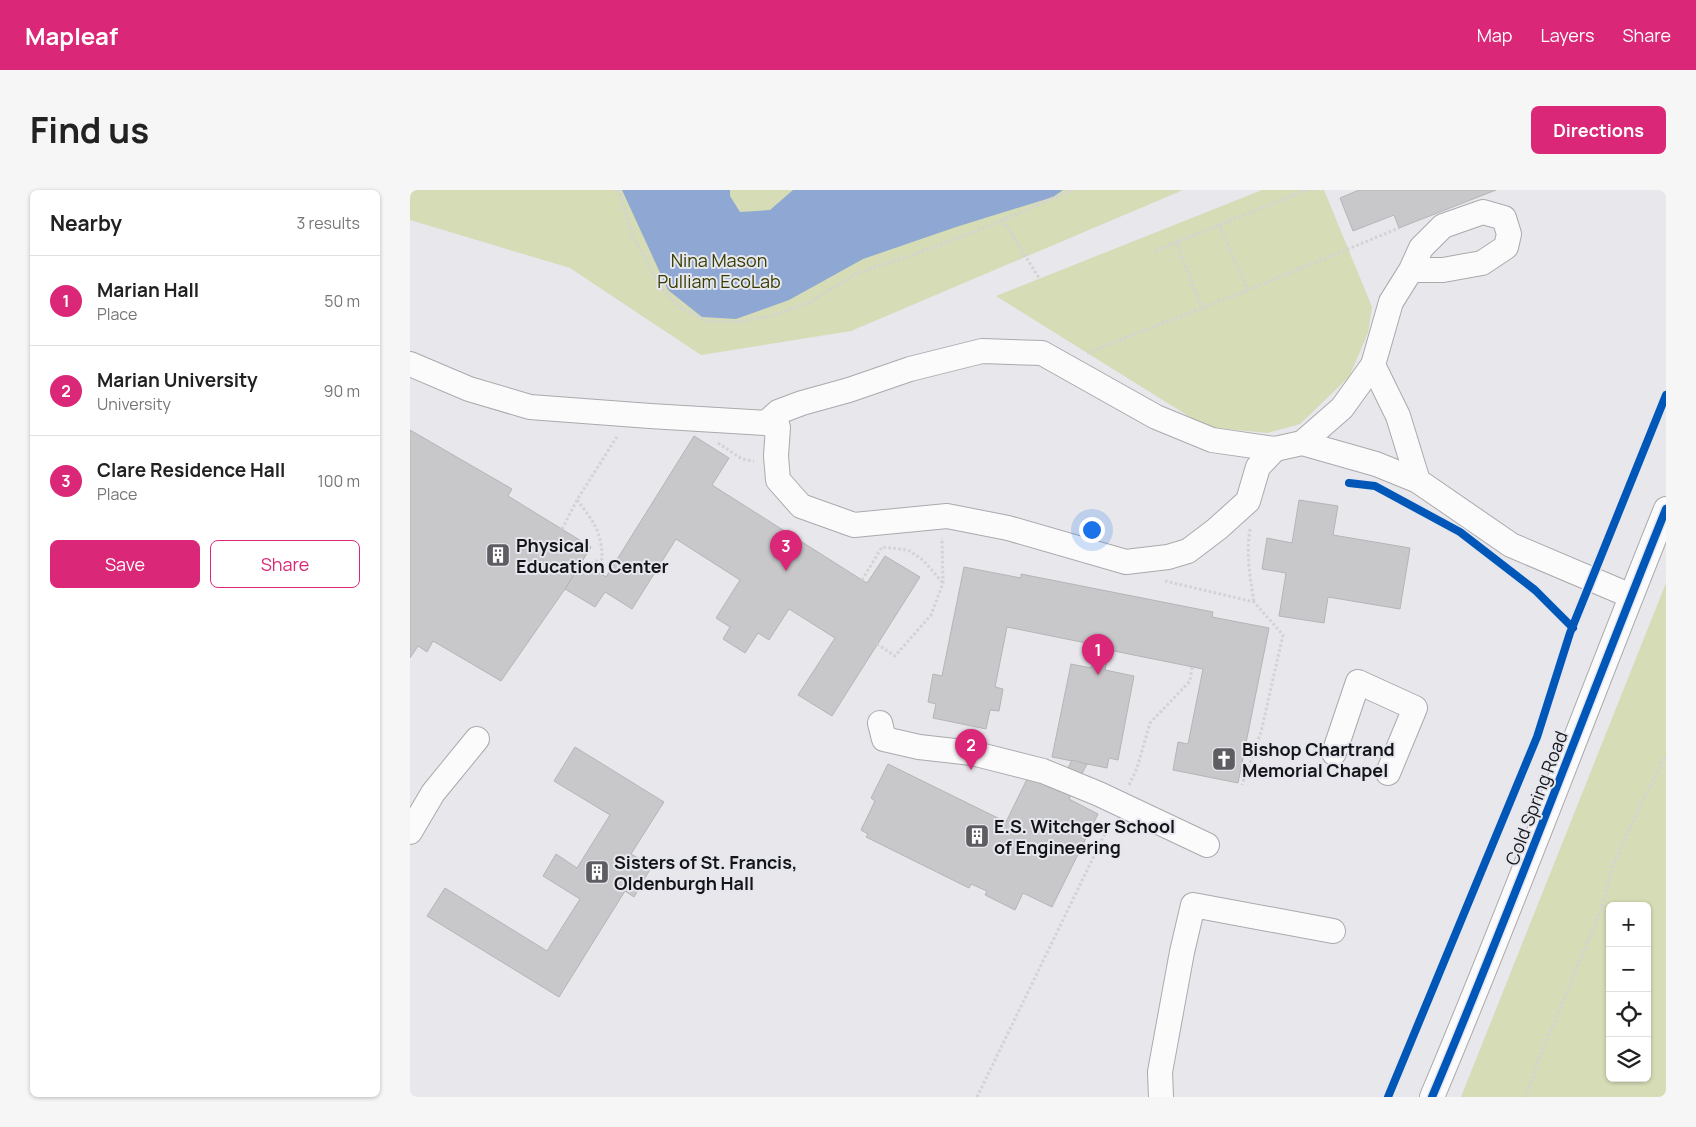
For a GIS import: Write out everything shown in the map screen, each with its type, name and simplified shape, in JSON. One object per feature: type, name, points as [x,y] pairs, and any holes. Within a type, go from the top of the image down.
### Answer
[{"type":"street","points":[[1302,443],[1342,408],[1373,365],[1391,302],[1411,270]]},
{"type":"street","points":[[766,423],[778,412],[910,369],[982,351],[1042,353],[1156,417],[1212,440],[1275,448],[1302,443],[1376,464],[1418,481],[1511,545],[1631,596]]},
{"type":"street","points":[[410,364],[469,389],[530,407],[766,423],[778,427],[776,456],[778,480],[801,506],[854,525],[947,516],[1008,528],[1126,562],[1168,557],[1188,551],[1217,529],[1248,500],[1258,467],[1275,448]]},
{"type":"street","points":[[1373,365],[1398,416],[1418,481]]},
{"type":"street","name":"Cold Spring Road","points":[[1432,1097],[1509,909],[1666,509]]},
{"type":"street","points":[[1334,753],[1358,682],[1415,708],[1388,773]]},
{"type":"street","points":[[880,723],[884,739],[919,747],[972,753],[1043,771],[1099,794],[1207,845]]},
{"type":"street","points":[[410,832],[433,793],[477,739]]},
{"type":"street","points":[[1161,1097],[1160,1072],[1182,952],[1193,905],[1333,931]]},
{"type":"path","points":[[616,190],[620,194],[632,235],[661,288],[679,307],[706,321],[739,322],[770,316],[808,303],[860,272],[914,255],[1072,190]]},
{"type":"path","points":[[1155,251],[1306,190]]},
{"type":"path","points":[[1003,220],[1039,278]]},
{"type":"path","points":[[1219,225],[1248,290]]},
{"type":"path","points":[[1060,363],[1248,290],[1399,228]]},
{"type":"path","points":[[1176,242],[1202,308]]},
{"type":"path","points":[[562,529],[577,500],[622,427]]},
{"type":"path","points":[[717,443],[742,459],[756,461]]},
{"type":"path","points":[[577,500],[596,525],[602,546],[602,558],[587,565]]},
{"type":"path","points":[[1242,785],[1261,732],[1283,635],[1254,602],[1247,546],[1251,522]]},
{"type":"path","points":[[877,644],[895,656],[931,615],[943,583],[942,537]]},
{"type":"path","points":[[862,580],[882,547],[908,550],[924,560],[943,583]]},
{"type":"path","points":[[1156,579],[1254,602]]},
{"type":"path","points":[[1126,793],[1137,768],[1150,724],[1190,681],[1192,667]]},
{"type":"path","points":[[1526,1097],[1540,1056],[1601,910],[1615,860],[1666,755]]},
{"type":"path","points":[[977,1097],[1111,820]]},
{"type":"green space","name":"Nina Mason Pulliam EcoLab","points":[[410,190],[1183,190],[851,331],[701,355],[570,268],[410,220]]},
{"type":"green space","points":[[1262,190],[1324,190],[1372,307],[1368,333],[1349,377],[1300,424],[1267,433],[1206,427],[996,296]]},
{"type":"green space","points":[[1666,583],[1666,1097],[1461,1097]]},
{"type":"water","points":[[622,190],[730,190],[730,196],[740,212],[770,210],[793,190],[1063,190],[1053,197],[956,227],[863,259],[789,300],[736,319],[702,317],[668,290]]},
{"type":"building","points":[[1359,190],[1496,190],[1399,228],[1394,215],[1353,231],[1340,198]]},
{"type":"building","name":"Physical Education Center","points":[[410,430],[512,489],[508,496],[591,547],[565,589],[501,681],[433,641],[427,652],[418,646],[410,658]]},
{"type":"building","points":[[694,436],[729,458],[712,485],[862,580],[867,583],[885,556],[920,577],[832,716],[798,695],[835,638],[789,609],[769,640],[758,633],[745,653],[723,639],[730,627],[716,618],[740,580],[676,539],[632,609],[605,592],[595,607],[565,589],[582,562],[606,577]]},
{"type":"building","points":[[1299,500],[1338,506],[1333,535],[1410,548],[1400,609],[1328,597],[1324,623],[1279,616],[1286,573],[1262,569],[1267,538],[1292,543]]},
{"type":"building","points":[[964,567],[1021,578],[1021,574],[1213,612],[1212,617],[1269,628],[1238,783],[1173,770],[1178,742],[1188,744],[1203,669],[1109,650],[1105,670],[1134,676],[1118,760],[1109,758],[1107,768],[1052,757],[1071,664],[1091,668],[1096,645],[1007,627],[995,687],[1003,689],[999,711],[990,710],[986,729],[933,718],[936,704],[928,702],[933,674],[942,676]]},
{"type":"building","name":"Sisters of St. Francis, Oldenburgh Hall","points":[[575,747],[664,802],[631,854],[652,866],[634,897],[625,891],[559,997],[427,916],[445,888],[547,951],[580,899],[543,876],[556,854],[577,868],[610,815],[554,781]]},
{"type":"building","name":"E.S. Witchger School of Engineering","points":[[1072,760],[1087,764],[1069,799],[1098,814],[1052,907],[1023,893],[1015,910],[985,895],[987,891],[971,884],[969,888],[866,837],[868,834],[861,830],[875,801],[871,798],[888,764],[1006,822],[1028,777],[1057,790]]},
{"type":"cycle path","points":[[1388,1097],[1537,737],[1570,633],[1666,395]]},
{"type":"cycle path","points":[[1349,483],[1375,486],[1460,532],[1535,590],[1573,628]]},
{"type":"cycle path","points":[[1432,1097],[1492,951],[1666,509]]},
{"type":"place","name":"Physical Education Center","points":[[498,555]]},
{"type":"place","name":"Clare Residence Hall","points":[[786,571]]},
{"type":"place","name":"Marian Hall","points":[[1098,675]]},
{"type":"place","name":"Bishop Chartrand Memorial Chapel","points":[[1224,759]]},
{"type":"place","name":"Marian University","points":[[971,770]]},
{"type":"place","name":"E.S. Witchger School of Engineering","points":[[977,836]]},
{"type":"place","name":"Sisters of St. Francis, Oldenburgh Hall","points":[[597,872]]}]
